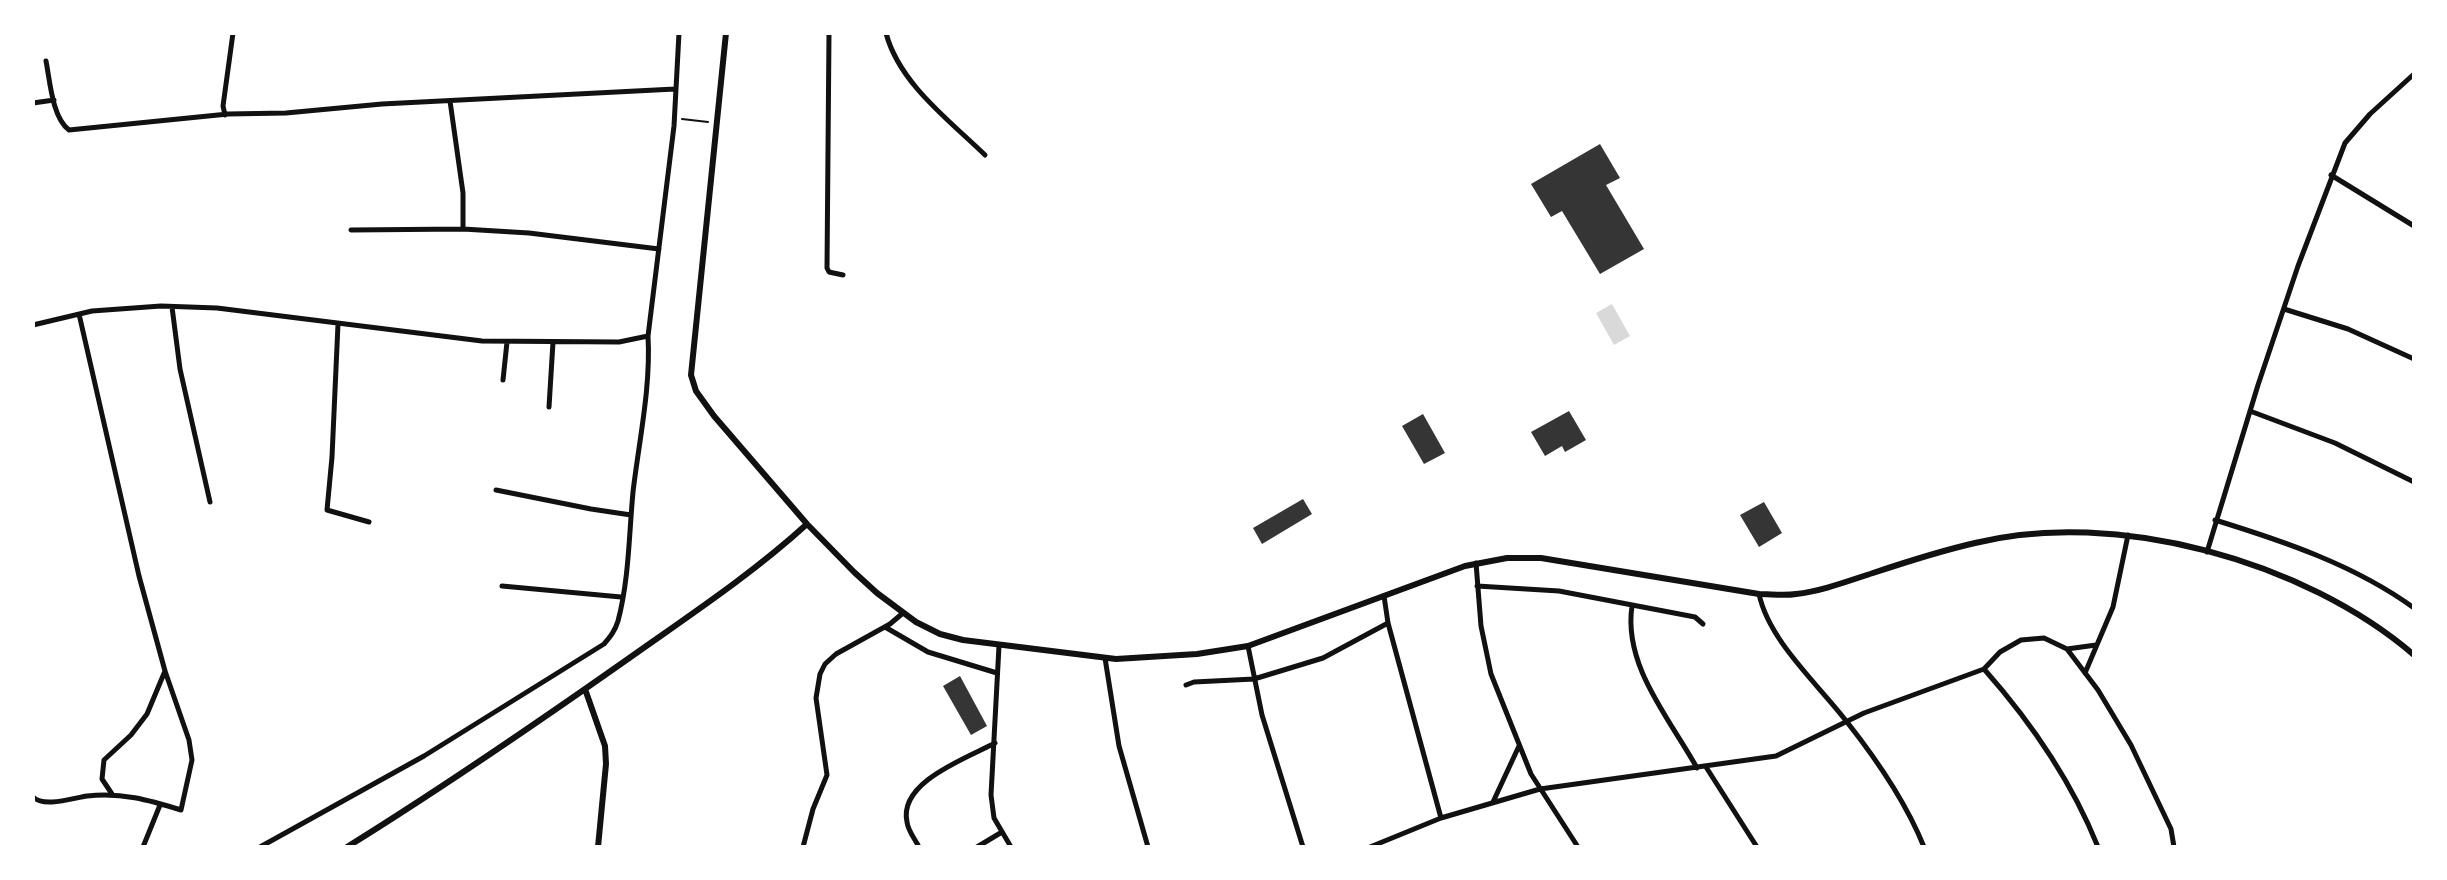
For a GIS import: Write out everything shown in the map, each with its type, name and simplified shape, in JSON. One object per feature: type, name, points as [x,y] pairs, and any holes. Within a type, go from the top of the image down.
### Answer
[{"type":"street","points":[[225,115],[223,106],[233,33]]},
{"type":"street","points":[[260,847],[424,756],[604,644],[614,633],[631,514],[648,336],[674,118],[679,33]]},
{"type":"street","points":[[726,33],[691,375],[693,384],[714,416],[807,524],[854,572],[904,614],[940,634],[999,646],[1105,658],[1197,654],[1248,646],[1476,563],[1507,558],[1541,558],[1759,594],[1793,595],[1935,553],[2024,533],[2108,532],[2187,545],[2230,558],[2305,587],[2354,614],[2414,655]]},
{"type":"street","points":[[830,33],[827,268],[829,272],[843,275]]},
{"type":"street","points":[[886,33],[899,67],[985,155]]},
{"type":"street","points":[[46,61],[54,100],[65,127],[69,130],[225,115],[675,89]]},
{"type":"street","points":[[2207,552],[2249,411],[2331,175],[2345,143],[2370,114],[2414,74]]},
{"type":"street","points":[[33,103],[54,100]]},
{"type":"street","points":[[450,101],[463,192],[463,229]]},
{"type":"street","points":[[2331,175],[2414,226]]},
{"type":"street","points":[[351,230],[463,229],[529,233],[659,249]]},
{"type":"street","points":[[33,325],[113,308],[172,307],[217,308],[482,341],[619,342],[648,336]]},
{"type":"street","points":[[172,307],[180,369],[210,502]]},
{"type":"street","points":[[2284,309],[2348,329],[2414,359]]},
{"type":"street","points":[[33,797],[43,802],[112,794],[138,797],[181,810],[192,760],[181,714],[165,671],[139,576],[79,314]]},
{"type":"street","points":[[338,324],[327,510],[369,522]]},
{"type":"street","points":[[503,380],[507,342]]},
{"type":"street","points":[[549,407],[553,342]]},
{"type":"street","points":[[2249,411],[2335,443],[2414,482]]},
{"type":"street","points":[[496,490],[631,514]]},
{"type":"street","points":[[2215,520],[2319,556],[2414,607]]},
{"type":"street","points":[[347,847],[585,689],[784,545],[807,524]]},
{"type":"street","points":[[2085,673],[2115,600],[2128,536]]},
{"type":"street","points":[[1476,563],[1483,641],[1491,674],[1539,789],[1578,847]]},
{"type":"street","points":[[502,586],[621,597]]},
{"type":"street","points":[[1477,586],[1559,591],[1632,606],[1656,608],[1695,617],[1703,624]]},
{"type":"street","points":[[1759,594],[1762,608],[1774,632],[1881,768],[1910,816],[1924,847]]},
{"type":"street","points":[[1384,596],[1388,623],[1441,818]]},
{"type":"street","points":[[1632,606],[1630,621],[1636,651],[1646,679],[1655,699],[1697,768]]},
{"type":"street","points":[[803,847],[813,809],[827,775],[816,698],[820,674],[825,664],[836,654],[904,614]]},
{"type":"street","points":[[1186,685],[1194,682],[1254,679],[1323,658],[1388,623]]},
{"type":"street","points":[[884,627],[928,652],[997,673]]},
{"type":"street","points":[[1370,847],[1441,818],[1539,789],[1776,756],[1847,722],[1984,668],[2000,652],[2021,640],[2043,638],[2055,641],[2067,649],[2131,745],[2171,829],[2174,847]]},
{"type":"street","points":[[2067,649],[2096,645]]},
{"type":"street","points":[[999,646],[991,795],[994,818],[1011,847]]},
{"type":"street","points":[[1248,646],[1275,762],[1303,847]]},
{"type":"street","points":[[1105,658],[1119,746],[1148,847]]},
{"type":"street","points":[[1984,668],[2044,747],[2098,847]]},
{"type":"street","points":[[112,794],[102,779],[104,760],[131,735],[147,714],[165,671]]},
{"type":"street","points":[[585,689],[605,746],[606,764],[598,847]]},
{"type":"street","points":[[919,847],[907,825],[906,817],[906,809],[914,791],[925,781],[995,743]]},
{"type":"street","points":[[1493,802],[1519,746]]},
{"type":"street","points":[[1706,767],[1757,847]]},
{"type":"street","points":[[144,847],[160,805]]},
{"type":"street","points":[[977,847],[1002,832]]},
{"type":"path","points":[[674,118],[716,123]]},
{"type":"shaded area","points":[[1612,304],[1630,336],[1614,345],[1596,313]]},
{"type":"building","points":[[1600,144],[1620,178],[1606,185],[1644,249],[1600,274],[1562,211],[1551,217],[1531,184]]},
{"type":"building","points":[[1569,411],[1586,440],[1565,452],[1562,446],[1545,456],[1531,432]]},
{"type":"building","points":[[1423,414],[1445,453],[1424,464],[1402,426]]},
{"type":"building","points":[[1303,499],[1312,514],[1262,544],[1253,528]]},
{"type":"building","points":[[1764,502],[1782,533],[1759,547],[1740,515]]},
{"type":"building","points":[[960,676],[987,726],[971,735],[943,686]]}]
